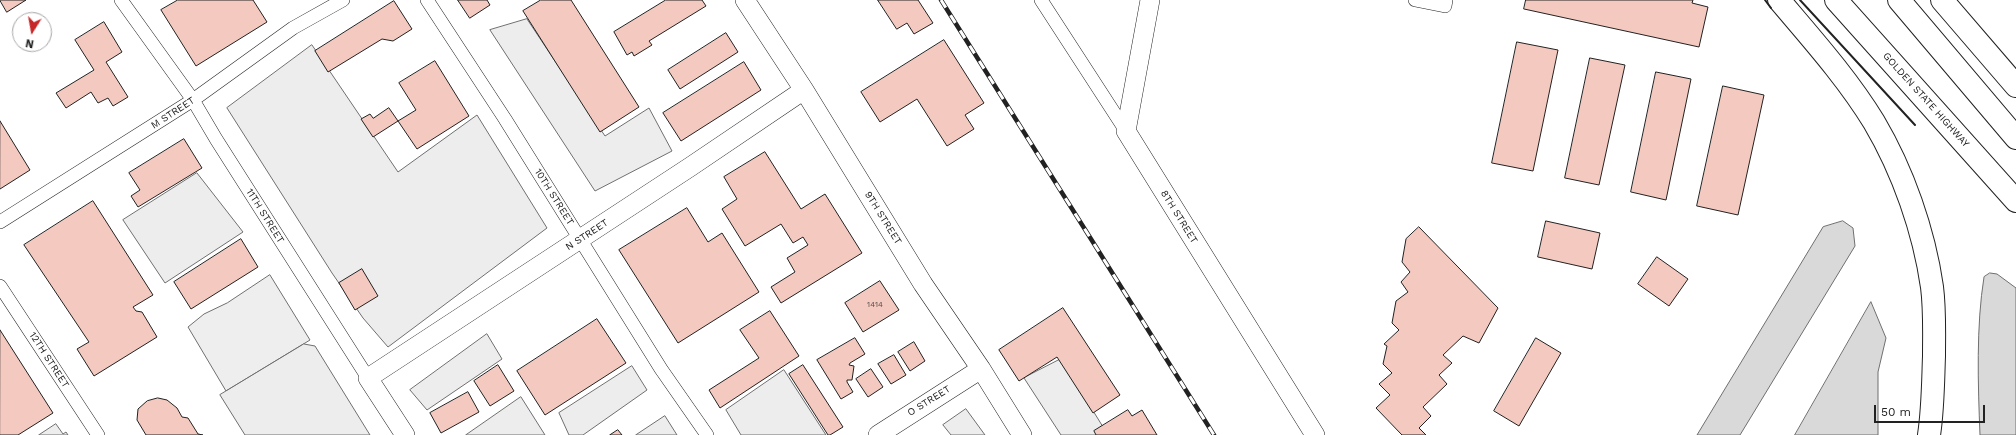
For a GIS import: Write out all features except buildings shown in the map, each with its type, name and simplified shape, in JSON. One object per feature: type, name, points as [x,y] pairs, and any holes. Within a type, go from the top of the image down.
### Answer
[{"type":"highway","points":[[1779,0],[1830,60],[1862,104],[1883,139],[1906,192],[1925,254],[1932,288],[1934,320],[1934,378],[1929,435]]},
{"type":"highway","name":"GOLDEN STATE HIGHWAY","points":[[1836,0],[2016,201]]},
{"type":"highway","points":[[1899,0],[2016,138]]},
{"type":"highway","points":[[1942,0],[2016,86]]},
{"type":"street","name":"11TH STREET","points":[[121,0],[193,100],[216,139],[405,435]]},
{"type":"street","name":"M STREET","points":[[0,222],[193,100],[293,28],[343,0]]},
{"type":"street","name":"10TH STREET","points":[[427,0],[661,369],[707,435]]},
{"type":"street","name":"9TH STREET","points":[[745,0],[804,90],[923,284],[981,369],[1022,435]]},
{"type":"street","name":"8TH STREET","points":[[1040,0],[1126,131],[1315,435]]},
{"type":"street","points":[[1126,131],[1150,0]]},
{"type":"street","points":[[1415,0],[1446,3]]},
{"type":"street","name":"N STREET","points":[[368,378],[580,240],[804,90]]},
{"type":"street","name":"12TH STREET","points":[[0,286],[98,435]]},
{"type":"street","name":"O STREET","points":[[878,435],[981,369]]},
{"type":"shaded area","points":[[527,19],[605,136],[649,108],[672,151],[595,191],[490,30]]},
{"type":"shaded area","points":[[312,45],[398,172],[477,115],[547,228],[388,347],[363,318],[332,273],[227,108]]},
{"type":"shaded area","points":[[197,173],[243,232],[165,283],[123,220]]},
{"type":"shaded area","points":[[1843,221],[1853,228],[1855,246],[1740,435],[1697,435],[1823,227]]},
{"type":"shaded area","points":[[1990,273],[1997,274],[2016,288],[2016,435],[1980,435],[1978,376],[1981,296],[1984,277]]},
{"type":"shaded area","points":[[270,275],[310,340],[226,391],[188,327],[204,314],[227,303]]},
{"type":"shaded area","points":[[1871,302],[1886,338],[1878,372],[1878,435],[1795,435]]},
{"type":"shaded area","points":[[487,334],[502,359],[427,410],[410,390]]},
{"type":"shaded area","points":[[304,344],[315,346],[370,435],[245,435],[220,395]]},
{"type":"shaded area","points":[[1061,359],[1108,435],[1061,435],[1024,378]]},
{"type":"shaded area","points":[[632,366],[647,390],[583,435],[569,435],[559,413]]},
{"type":"shaded area","points":[[784,370],[826,435],[741,435],[726,410]]},
{"type":"shaded area","points":[[521,397],[545,435],[466,435]]},
{"type":"shaded area","points":[[966,409],[985,435],[951,435],[943,425]]},
{"type":"shaded area","points":[[665,416],[677,435],[636,435]]},
{"type":"shaded area","points":[[56,424],[63,434],[66,432],[68,435],[39,435]]},
{"type":"railway","points":[[941,0],[1214,435]]},
{"type":"wall","points":[[1765,0],[1771,8]]},
{"type":"wall","points":[[1800,0],[1915,125]]}]
